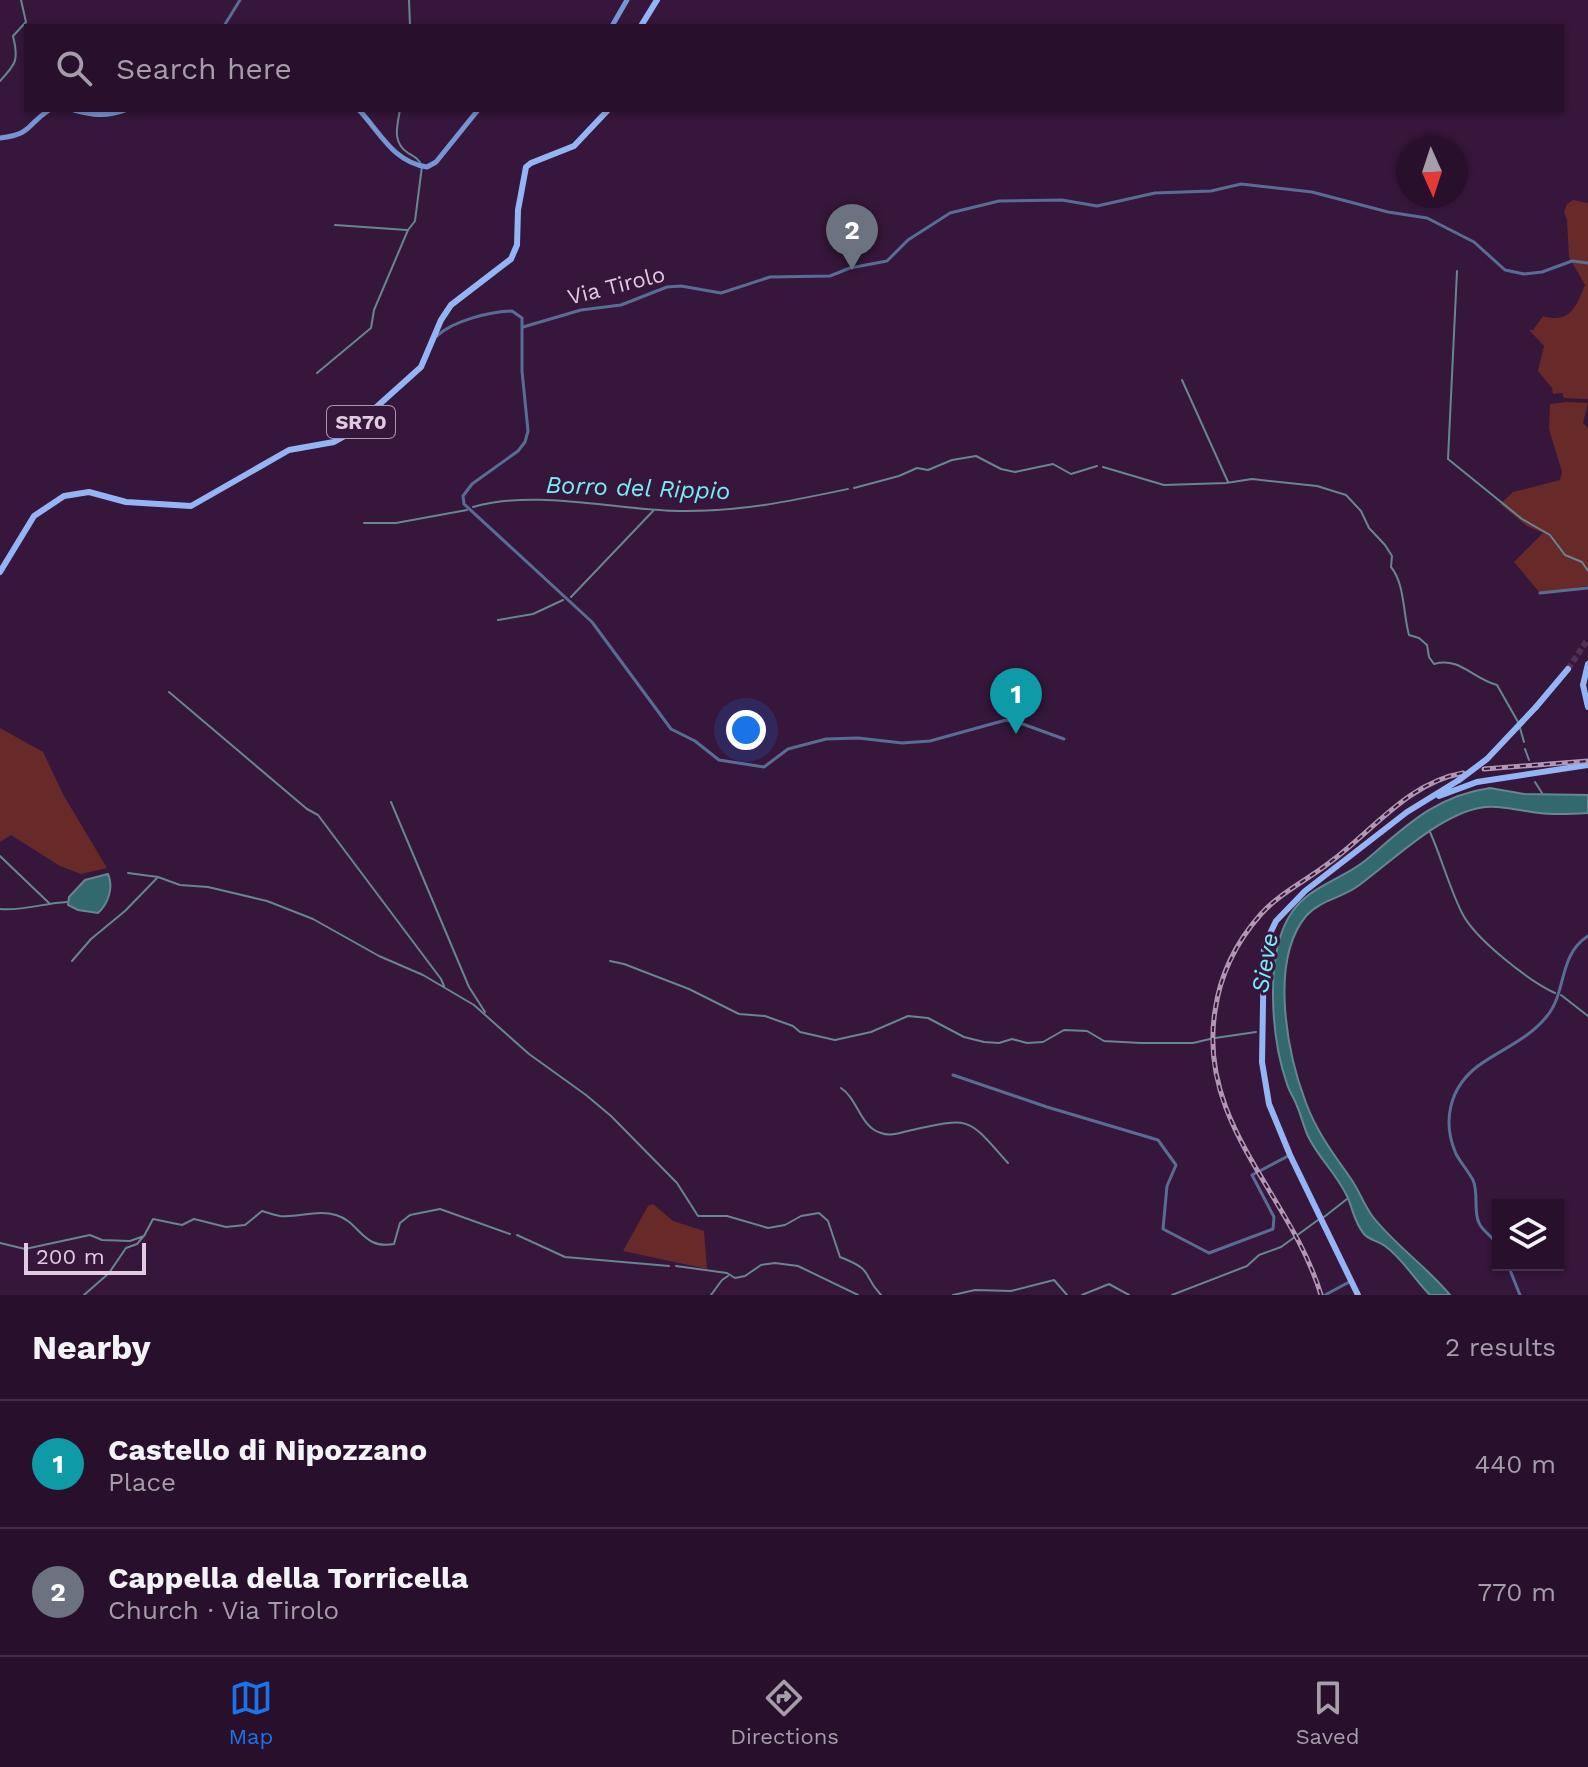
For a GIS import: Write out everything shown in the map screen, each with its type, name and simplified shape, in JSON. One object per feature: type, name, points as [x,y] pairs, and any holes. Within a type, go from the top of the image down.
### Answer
[{"type":"main road","points":[[613,24],[627,0]]},
{"type":"main road","points":[[642,24],[657,0]]},
{"type":"main road","points":[[0,138],[20,135],[47,112]]},
{"type":"main road","points":[[81,112],[95,116],[120,112]]},
{"type":"main road","points":[[362,112],[393,151],[410,162],[427,167],[436,162],[476,112]]},
{"type":"main road","name":"SR70","points":[[0,572],[34,516],[64,496],[89,492],[126,502],[191,506],[289,450],[334,442],[343,437],[421,367],[441,320],[451,305],[511,259],[515,252],[526,167],[574,146],[606,112]]},
{"type":"main road","points":[[1588,664],[1583,685],[1588,707]]},
{"type":"main road","points":[[1358,1295],[1274,1119],[1263,1072],[1262,958],[1267,935],[1305,891],[1407,812],[1487,759],[1568,669]]},
{"type":"main road","points":[[1407,812],[1440,795],[1477,782],[1588,765]]},
{"type":"street","points":[[225,24],[240,0]]},
{"type":"street","name":"Via Tirolo","points":[[523,327],[581,310],[621,305],[665,287],[681,286],[721,293],[770,277],[830,276],[887,261],[908,240],[950,213],[999,201],[1062,200],[1097,206],[1155,193],[1211,191],[1241,184],[1312,192],[1388,212],[1427,218],[1474,242],[1505,270],[1524,274],[1542,272],[1572,261],[1588,263]]},
{"type":"street","points":[[432,340],[459,324],[505,311],[518,313],[523,327],[522,371],[528,431],[525,442],[518,451],[472,484],[463,496],[464,504],[592,622],[671,729],[695,741],[719,760],[764,767],[788,749],[826,739],[858,738],[902,743],[930,741],[1006,720],[1064,739]]},
{"type":"street","points":[[1540,593],[1588,588]]},
{"type":"street","points":[[1492,1238],[1478,1221],[1473,1181],[1457,1155],[1450,1134],[1450,1105],[1470,1073],[1529,1035],[1546,1018],[1555,1003],[1568,960],[1577,945],[1588,936]]},
{"type":"street","points":[[953,1075],[1158,1140],[1176,1165],[1167,1186],[1163,1229],[1209,1253],[1273,1229],[1274,1217],[1252,1175],[1290,1155]]},
{"type":"street","points":[[1510,1271],[1520,1295]]},
{"type":"street","points":[[1325,1295],[1351,1281]]},
{"type":"shaded area","points":[[1573,200],[1588,203],[1588,399],[1564,398],[1562,393],[1553,394],[1552,388],[1538,371],[1544,346],[1529,330],[1533,330],[1543,316],[1560,318],[1571,312],[1585,285],[1569,257],[1564,212]]},
{"type":"shaded area","points":[[1588,403],[1583,423],[1588,428],[1588,586],[1540,593],[1514,562],[1543,533],[1527,526],[1500,504],[1513,492],[1560,480],[1562,472],[1549,429],[1550,404]]},
{"type":"shaded area","points":[[0,728],[43,752],[64,796],[107,868],[81,874],[60,866],[11,835],[0,842]]},
{"type":"shaded area","name":"Sieve","points":[[1490,788],[1524,794],[1588,795],[1588,813],[1552,814],[1487,807],[1448,820],[1358,886],[1318,906],[1306,916],[1295,935],[1288,957],[1285,982],[1288,1034],[1310,1113],[1373,1217],[1450,1295],[1430,1295],[1391,1251],[1364,1234],[1343,1188],[1308,1136],[1281,1065],[1274,1020],[1274,972],[1283,929],[1299,903],[1317,889],[1357,867],[1422,814],[1453,798]]},
{"type":"shaded area","points":[[108,874],[109,895],[98,913],[68,905],[69,897],[85,880]]},
{"type":"shaded area","points":[[653,1204],[673,1221],[704,1231],[707,1269],[623,1251],[648,1206]]},
{"type":"waterway","points":[[21,0],[24,24]]},
{"type":"waterway","points":[[409,0],[410,24]]},
{"type":"waterway","points":[[0,81],[15,61],[13,36],[24,24]]},
{"type":"waterway","points":[[317,373],[371,328],[374,310],[408,230],[415,221],[422,166],[400,144],[397,134],[400,112]]},
{"type":"waterway","points":[[335,225],[407,230]]},
{"type":"waterway","points":[[1457,271],[1448,459],[1522,519],[1550,535],[1565,555],[1582,562],[1588,571]]},
{"type":"waterway","points":[[1182,380],[1228,482]]},
{"type":"waterway","name":"Borro del Rippio","points":[[854,488],[917,468],[928,470],[952,460],[976,456],[1001,469],[1015,472],[1053,464],[1071,474],[1097,466]]},
{"type":"waterway","name":"Borro del Rippio","points":[[1103,467],[1164,485],[1252,479],[1317,486],[1346,495],[1392,556],[1391,567],[1401,590],[1409,635],[1427,645],[1434,664],[1452,663],[1497,685],[1518,722]]},
{"type":"waterway","name":"Borro del Rippio","points":[[473,507],[497,502],[549,500],[654,510],[723,510],[848,489]]},
{"type":"waterway","name":"Borro del Rippio","points":[[364,523],[396,523],[467,510]]},
{"type":"waterway","points":[[571,597],[653,511]]},
{"type":"waterway","points":[[498,620],[533,614],[563,600]]},
{"type":"waterway","points":[[169,692],[318,815],[444,986]]},
{"type":"waterway","name":"Borro del Rippio","points":[[1520,728],[1524,742]]},
{"type":"waterway","name":"Borro del Rippio","points":[[1525,749],[1529,760]]},
{"type":"waterway","name":"Borro del Rippio","points":[[1535,782],[1542,793]]},
{"type":"waterway","points":[[391,802],[469,987],[485,1012]]},
{"type":"waterway","points":[[1430,832],[1457,903],[1478,935],[1531,979],[1555,993]]},
{"type":"waterway","points":[[0,856],[49,903]]},
{"type":"waterway","points":[[128,873],[267,901],[313,919],[379,956],[423,975],[474,1005],[529,1054],[611,1116],[677,1183],[698,1216],[727,1216],[768,1228],[819,1213],[828,1221],[840,1257],[864,1270],[881,1295]]},
{"type":"waterway","points":[[72,961],[91,939],[125,911],[157,878]]},
{"type":"waterway","points":[[0,909],[67,902]]},
{"type":"waterway","points":[[610,961],[689,989],[739,1014],[765,1016],[793,1026],[800,1032],[835,1040],[871,1032],[908,1016],[928,1018],[964,1037],[984,1042],[999,1043],[1012,1039],[1027,1043],[1043,1042],[1064,1030],[1087,1031],[1104,1041],[1193,1043],[1210,1039]]},
{"type":"waterway","points":[[1561,995],[1588,1016]]},
{"type":"waterway","points":[[1215,1038],[1256,1032]]},
{"type":"waterway","points":[[841,1088],[874,1130],[896,1134],[947,1123],[967,1124],[1008,1163]]},
{"type":"waterway","points":[[1324,1217],[1347,1199]]},
{"type":"waterway","points":[[0,1243],[25,1249],[90,1235],[102,1240],[130,1241],[144,1236],[153,1219],[182,1225],[194,1219],[226,1227],[245,1225],[262,1211],[280,1216],[336,1215],[351,1223],[368,1239],[383,1245],[394,1244],[400,1223],[410,1215],[440,1209],[510,1234]]},
{"type":"waterway","points":[[1172,1295],[1247,1266],[1259,1255],[1281,1247],[1318,1220]]},
{"type":"waterway","points":[[517,1235],[565,1257],[669,1266]]},
{"type":"waterway","points":[[84,1295],[109,1273],[126,1248],[137,1244],[143,1237]]},
{"type":"waterway","points":[[676,1266],[727,1273],[735,1278],[745,1276],[761,1265],[798,1266],[858,1295]]},
{"type":"waterway","points":[[711,1295],[728,1276]]},
{"type":"waterway","points":[[953,1295],[975,1290],[1011,1291],[1054,1280],[1067,1295]]},
{"type":"waterway","points":[[1082,1295],[1109,1284],[1129,1295]]},
{"type":"tunnel","points":[[1568,669],[1588,639]]},
{"type":"railway","points":[[1484,769],[1588,761]]},
{"type":"railway","points":[[1321,1295],[1289,1224],[1233,1124],[1220,1089],[1213,1052],[1215,1011],[1221,984],[1237,947],[1268,906],[1329,863],[1408,797],[1443,778],[1463,773]]},
{"type":"place","name":"Cappella della Torricella","points":[[852,270]]},
{"type":"place","name":"Castello di Nipozzano","points":[[1016,734]]}]
